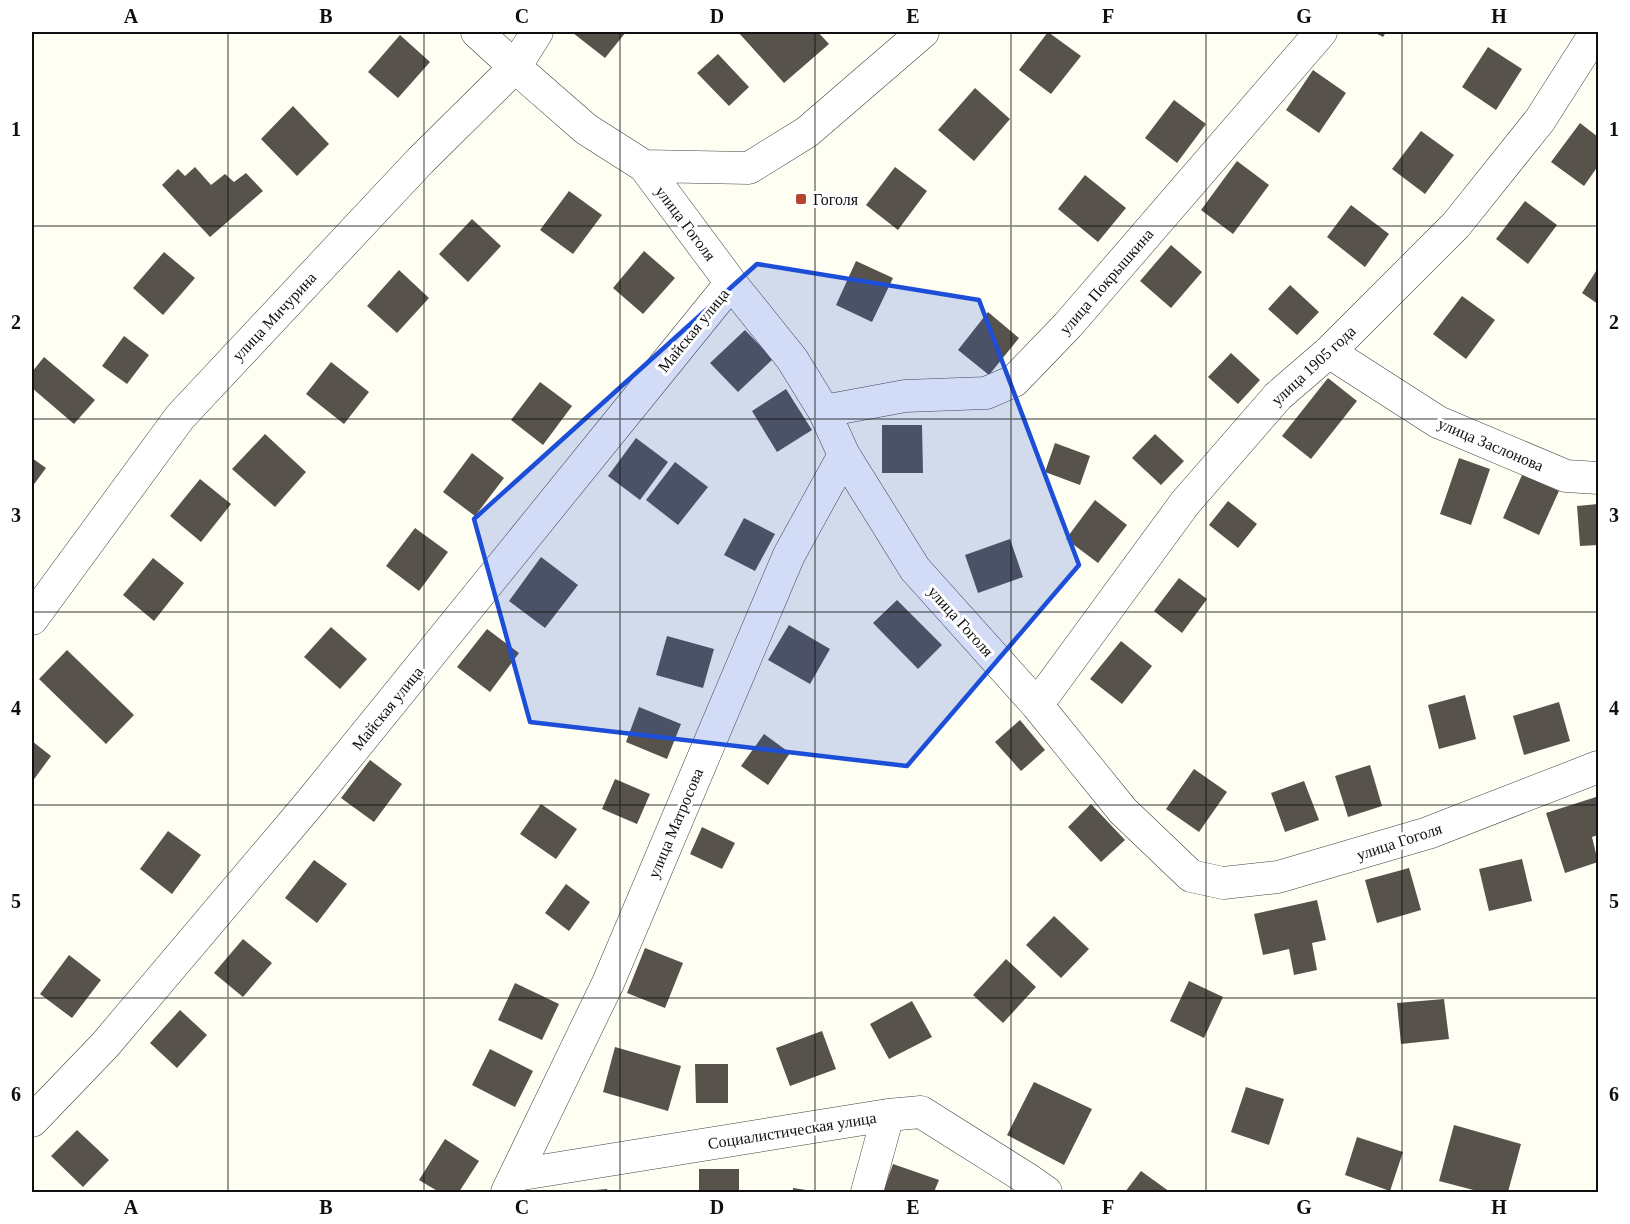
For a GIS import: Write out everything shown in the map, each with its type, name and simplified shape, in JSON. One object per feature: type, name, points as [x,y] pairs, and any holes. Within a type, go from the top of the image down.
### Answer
[{"type":"street","name":"улица Гоголя","points":[[477,32],[586,129],[644,166],[731,283],[792,359],[824,411],[844,455],[915,569],[1037,705],[1123,811],[1191,876],[1223,883],[1278,877],[1428,833],[1599,767]]},
{"type":"street","name":"улица Мичурина","points":[[32,619],[180,417],[420,161],[515,67],[537,32]]},
{"type":"street","points":[[644,166],[749,168],[807,132],[922,32]]},
{"type":"street","name":"улица Покрышкина","points":[[824,411],[905,396],[986,393],[1014,381],[1068,325],[1321,32]]},
{"type":"street","name":"улица 1905 года","points":[[1037,705],[1185,503],[1278,396],[1329,352],[1456,225],[1540,120],[1596,32]]},
{"type":"street","name":"Майская улица","points":[[32,1121],[105,1046],[309,804],[731,283]]},
{"type":"street","name":"улица Заслонова","points":[[1329,352],[1438,422],[1566,476],[1599,478]]},
{"type":"street","name":"улица Матросова","points":[[512,1184],[608,982],[789,555],[844,455]]},
{"type":"street","name":"Социалистическая улица","points":[[512,1184],[888,1115],[921,1112],[1046,1192]]},
{"type":"street","points":[[867,1192],[888,1115]]},
{"type":"highlighted area","points":[[757,264],[979,300],[1079,565],[907,766],[530,722],[474,519]]},
{"type":"building","points":[[574,32],[626,32],[605,58]]},
{"type":"building","points":[[738,32],[818,32],[829,44],[784,83]]},
{"type":"building","points":[[1048,32],[1081,56],[1051,94],[1019,70]]},
{"type":"building","points":[[1374,32],[1386,32],[1383,37]]},
{"type":"building","points":[[400,35],[430,62],[398,98],[368,72]]},
{"type":"building","points":[[1488,47],[1522,69],[1496,110],[1462,87]]},
{"type":"building","points":[[718,54],[749,87],[729,106],[697,73]]},
{"type":"building","points":[[1313,70],[1346,93],[1319,133],[1286,110]]},
{"type":"building","points":[[975,88],[1010,119],[974,161],[938,130]]},
{"type":"building","points":[[1174,100],[1206,124],[1177,163],[1145,138]]},
{"type":"building","points":[[293,106],[329,144],[297,176],[261,139]]},
{"type":"building","points":[[1580,123],[1598,137],[1598,166],[1584,186],[1551,162]]},
{"type":"building","points":[[1421,131],[1454,155],[1425,194],[1392,169]]},
{"type":"building","points":[[1237,161],[1269,185],[1233,234],[1201,210]]},
{"type":"building","points":[[195,167],[211,185],[225,174],[234,182],[246,173],[263,191],[210,237],[162,185],[178,169],[185,176]]},
{"type":"building","points":[[895,167],[927,191],[898,230],[866,205]]},
{"type":"building","points":[[1085,175],[1126,208],[1098,242],[1058,209]]},
{"type":"building","points":[[569,191],[602,215],[573,254],[540,230]]},
{"type":"building","points":[[1525,201],[1557,225],[1528,264],[1496,239]]},
{"type":"building","points":[[1351,205],[1389,234],[1365,267],[1327,237]]},
{"type":"building","points":[[472,219],[501,246],[468,282],[439,254]]},
{"type":"building","points":[[1171,245],[1202,272],[1171,308],[1140,281]]},
{"type":"building","points":[[644,251],[675,278],[643,314],[613,288]]},
{"type":"building","points":[[164,252],[195,278],[163,315],[133,288]]},
{"type":"building","points":[[856,261],[893,278],[872,322],[836,305]]},
{"type":"building","points":[[1598,268],[1598,304],[1582,293]]},
{"type":"building","points":[[399,270],[429,298],[397,333],[367,306]]},
{"type":"building","points":[[1290,285],[1319,312],[1297,335],[1268,309]]},
{"type":"building","points":[[1462,296],[1495,320],[1466,359],[1433,334]]},
{"type":"building","points":[[988,312],[1019,338],[989,375],[958,350]]},
{"type":"building","points":[[745,330],[773,359],[738,392],[710,363]]},
{"type":"building","points":[[124,336],[149,355],[127,384],[102,366]]},
{"type":"building","points":[[1231,353],[1260,380],[1238,404],[1208,377]]},
{"type":"building","points":[[44,357],[95,400],[74,424],[32,388],[32,372]]},
{"type":"building","points":[[331,362],[369,392],[344,424],[306,394]]},
{"type":"building","points":[[1328,378],[1357,401],[1311,459],[1282,436]]},
{"type":"building","points":[[540,382],[572,406],[543,445],[511,420]]},
{"type":"building","points":[[786,389],[812,430],[777,452],[752,411]]},
{"type":"building","points":[[882,425],[922,425],[923,473],[882,473]]},
{"type":"building","points":[[265,434],[306,472],[275,507],[232,469]]},
{"type":"building","points":[[1155,434],[1184,461],[1161,485],[1132,458]]},
{"type":"building","points":[[636,438],[668,462],[640,500],[608,476]]},
{"type":"building","points":[[1055,443],[1090,456],[1080,485],[1045,472]]},
{"type":"building","points":[[472,453],[504,478],[475,516],[443,492]]},
{"type":"building","points":[[32,458],[46,468],[32,487]]},
{"type":"building","points":[[1459,458],[1490,469],[1471,525],[1440,514]]},
{"type":"building","points":[[675,462],[708,487],[678,525],[646,500]]},
{"type":"building","points":[[1522,475],[1559,491],[1539,535],[1503,518]]},
{"type":"building","points":[[200,479],[231,504],[201,542],[170,516]]},
{"type":"building","points":[[1095,500],[1127,525],[1098,563],[1066,539]]},
{"type":"building","points":[[1228,501],[1257,524],[1238,548],[1209,525]]},
{"type":"building","points":[[1598,504],[1598,545],[1580,546],[1577,506]]},
{"type":"building","points":[[744,518],[775,534],[755,571],[724,555]]},
{"type":"building","points":[[415,528],[448,552],[419,591],[386,566]]},
{"type":"building","points":[[1010,539],[1023,577],[978,593],[965,555]]},
{"type":"building","points":[[541,557],[578,585],[545,628],[509,601]]},
{"type":"building","points":[[153,558],[184,583],[154,621],[123,595]]},
{"type":"building","points":[[1179,578],[1207,599],[1182,633],[1154,611]]},
{"type":"building","points":[[897,600],[942,645],[918,669],[873,623]]},
{"type":"building","points":[[789,625],[830,649],[810,684],[768,660]]},
{"type":"building","points":[[331,627],[367,659],[340,689],[304,657]]},
{"type":"building","points":[[487,629],[519,653],[490,692],[457,667]]},
{"type":"building","points":[[667,636],[714,649],[703,688],[656,675]]},
{"type":"building","points":[[1121,641],[1152,666],[1122,704],[1090,679]]},
{"type":"building","points":[[67,650],[134,715],[106,744],[39,679]]},
{"type":"building","points":[[1465,695],[1476,739],[1439,749],[1428,705]]},
{"type":"building","points":[[1559,702],[1570,741],[1524,755],[1513,716]]},
{"type":"building","points":[[639,707],[681,724],[667,759],[626,742]]},
{"type":"building","points":[[1020,720],[1045,750],[1021,771],[995,742]]},
{"type":"building","points":[[764,734],[790,753],[768,785],[741,766]]},
{"type":"building","points":[[32,741],[51,756],[32,782]]},
{"type":"building","points":[[370,760],[402,784],[374,822],[341,798]]},
{"type":"building","points":[[1370,765],[1382,806],[1348,817],[1335,776]]},
{"type":"building","points":[[1194,769],[1227,792],[1199,832],[1166,809]]},
{"type":"building","points":[[615,779],[650,794],[637,824],[602,809]]},
{"type":"building","points":[[1304,781],[1319,820],[1285,832],[1271,793]]},
{"type":"building","points":[[1596,797],[1598,835],[1592,837],[1598,862],[1565,873],[1546,813]]},
{"type":"building","points":[[541,804],[577,829],[556,859],[520,834]]},
{"type":"building","points":[[1091,804],[1125,840],[1101,862],[1068,827]]},
{"type":"building","points":[[702,827],[735,843],[722,869],[690,854]]},
{"type":"building","points":[[168,831],[201,855],[172,894],[140,869]]},
{"type":"building","points":[[1522,859],[1532,901],[1489,911],[1479,869]]},
{"type":"building","points":[[314,860],[347,884],[317,923],[285,898]]},
{"type":"building","points":[[1409,868],[1421,910],[1377,923],[1365,880]]},
{"type":"building","points":[[566,884],[590,902],[569,931],[545,913]]},
{"type":"building","points":[[1317,900],[1326,940],[1312,943],[1317,970],[1294,975],[1289,949],[1263,955],[1254,914]]},
{"type":"building","points":[[1054,916],[1089,949],[1061,978],[1026,945]]},
{"type":"building","points":[[243,939],[272,963],[243,997],[214,973]]},
{"type":"building","points":[[645,948],[683,963],[665,1008],[627,993]]},
{"type":"building","points":[[69,955],[101,980],[72,1018],[40,994]]},
{"type":"building","points":[[1006,959],[1036,987],[1003,1023],[973,995]]},
{"type":"building","points":[[1189,981],[1223,997],[1204,1038],[1170,1021]]},
{"type":"building","points":[[515,983],[559,1004],[542,1040],[498,1020]]},
{"type":"building","points":[[1444,999],[1449,1039],[1401,1044],[1397,1003]]},
{"type":"building","points":[[912,1001],[932,1037],[889,1059],[870,1024]]},
{"type":"building","points":[[180,1010],[207,1035],[177,1068],[150,1043]]},
{"type":"building","points":[[822,1031],[836,1069],[790,1086],[776,1048]]},
{"type":"building","points":[[615,1047],[681,1066],[668,1111],[603,1092]]},
{"type":"building","points":[[490,1049],[533,1071],[515,1107],[472,1085]]},
{"type":"building","points":[[695,1064],[728,1064],[728,1103],[696,1103]]},
{"type":"building","points":[[1034,1082],[1092,1109],[1064,1165],[1007,1135]]},
{"type":"building","points":[[1246,1087],[1284,1099],[1269,1145],[1231,1132]]},
{"type":"building","points":[[1454,1125],[1521,1144],[1508,1192],[1481,1192],[1439,1181]]},
{"type":"building","points":[[77,1130],[109,1160],[83,1187],[51,1156]]},
{"type":"building","points":[[1357,1137],[1403,1152],[1390,1191],[1345,1175]]},
{"type":"building","points":[[445,1139],[479,1161],[459,1192],[439,1192],[419,1180]]},
{"type":"building","points":[[893,1164],[939,1180],[934,1192],[883,1192]]},
{"type":"building","points":[[699,1169],[739,1169],[739,1192],[699,1192]]},
{"type":"building","points":[[1141,1171],[1170,1192],[1125,1192]]},
{"type":"building","points":[[793,1188],[813,1191],[813,1192],[793,1192]]},
{"type":"building","points":[[607,1189],[608,1192],[584,1191]]},
{"type":"place","name":"Гоголя","points":[[801,199]]}]
